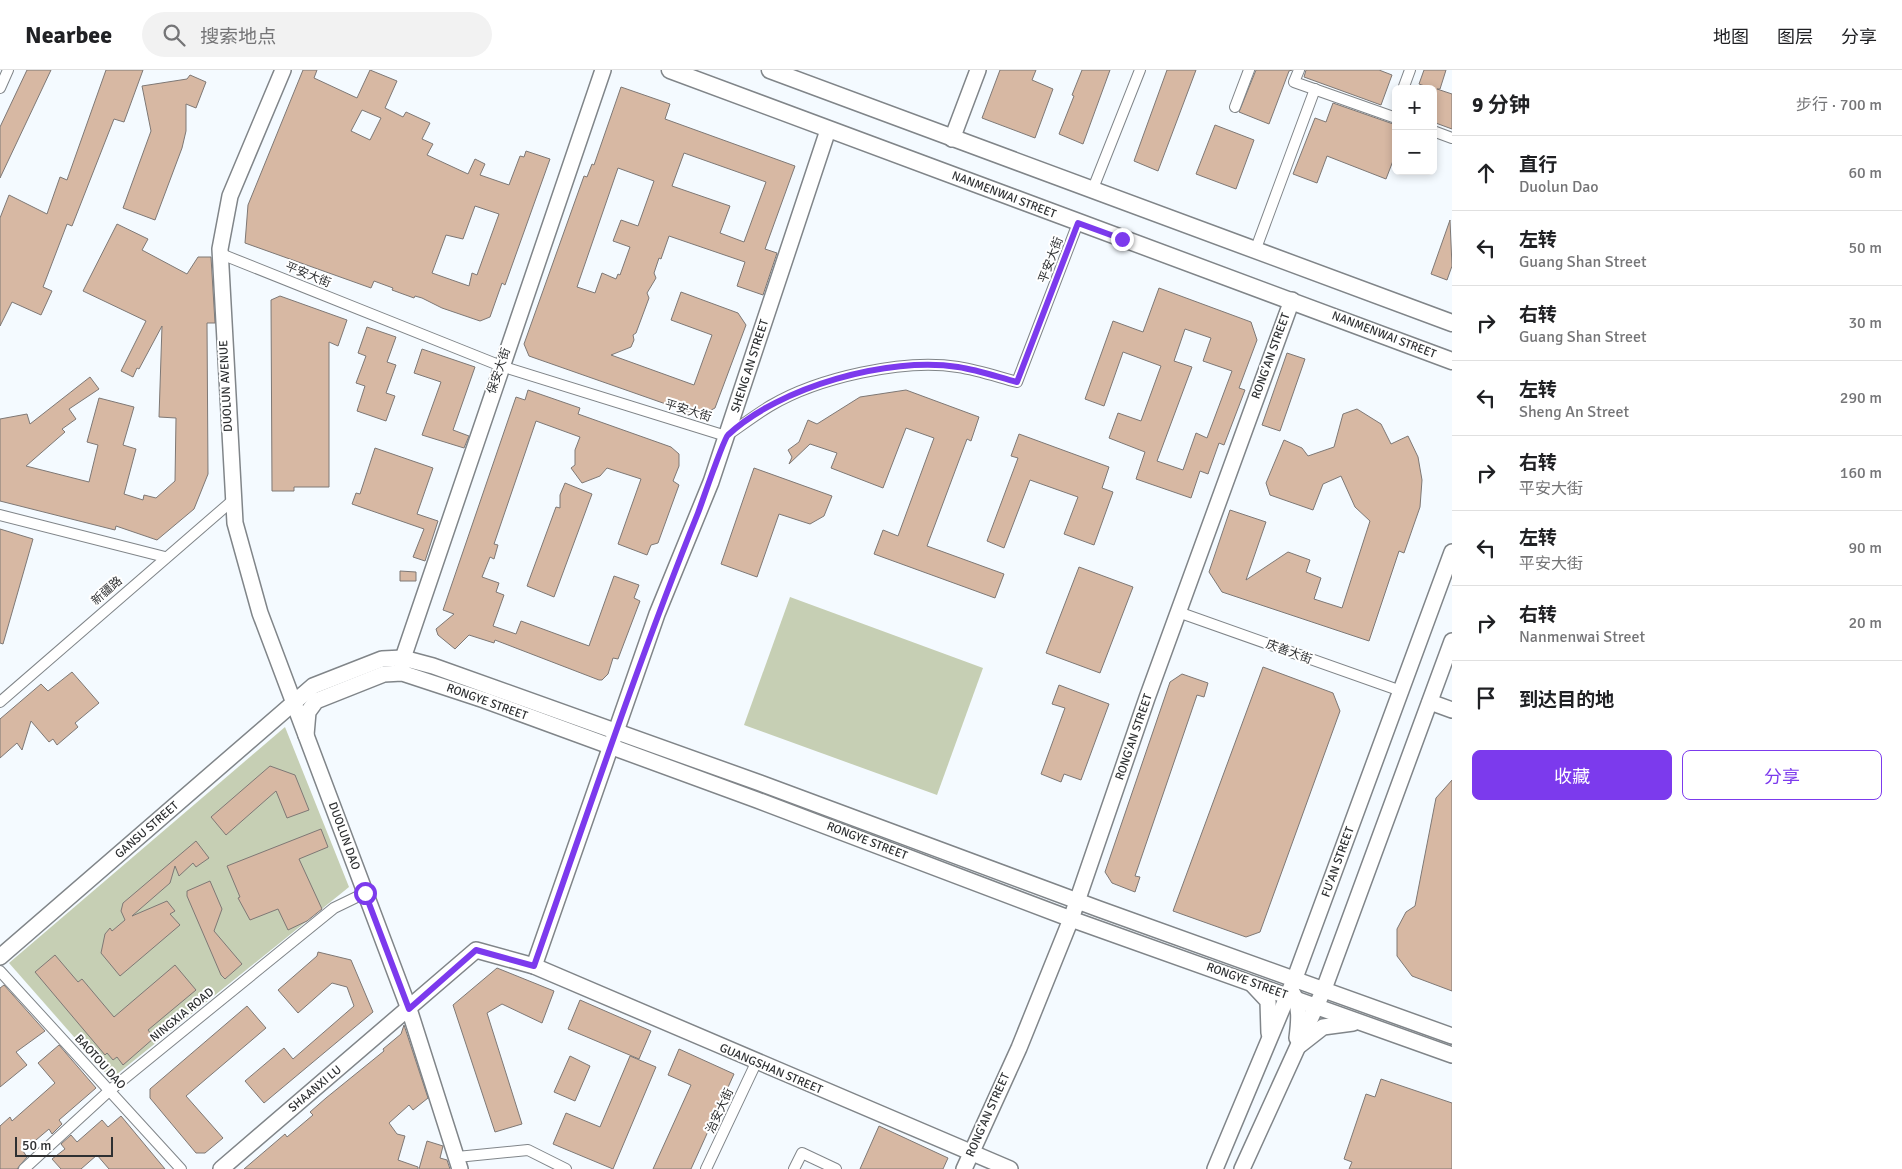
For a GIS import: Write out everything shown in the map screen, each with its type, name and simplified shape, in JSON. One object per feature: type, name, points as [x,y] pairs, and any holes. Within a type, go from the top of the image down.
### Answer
[{"type":"main road","name":"NANMENWAI STREET","points":[[670,70],[1452,361]]},
{"type":"main road","points":[[770,70],[1452,323]]},
{"type":"street","points":[[0,88],[8,70]]},
{"type":"street","name":"DUOLUN AVENUE","points":[[283,70],[230,196],[222,230],[221,254],[232,501],[238,541],[260,613],[294,703]]},
{"type":"street","name":"保安大街","points":[[402,673],[403,658],[602,70]]},
{"type":"street","points":[[952,139],[978,70]]},
{"type":"street","points":[[1092,190],[1140,70]]},
{"type":"street","points":[[1235,106],[1249,70]]},
{"type":"street","points":[[1299,70],[1294,82],[1392,113]]},
{"type":"street","points":[[1404,85],[1410,70]]},
{"type":"street","points":[[1255,251],[1315,89]]},
{"type":"street","name":"SHENG AN STREET","points":[[534,966],[657,614],[711,482],[828,130]]},
{"type":"street","points":[[1437,132],[1452,138]]},
{"type":"street","name":"平安大街","points":[[221,254],[501,366],[726,436],[771,405],[820,384],[857,372],[899,366],[957,366],[1017,382],[1078,223]]},
{"type":"street","name":"RONG'AN STREET","points":[[964,1169],[1019,1048],[1071,919],[1178,612],[1292,300]]},
{"type":"street","name":"新疆路","points":[[0,702],[165,557],[232,501]]},
{"type":"street","points":[[0,515],[165,557]]},
{"type":"street","name":"FU'AN STREET","points":[[1242,1169],[1294,1052],[1304,996],[1401,692],[1452,552]]},
{"type":"street","name":"庆善大街","points":[[1178,612],[1401,692]]},
{"type":"street","name":"FU'AN STREET","points":[[1214,1169],[1268,1044],[1304,996],[1430,702],[1452,641]]},
{"type":"street","name":"RONGYE STREET","points":[[294,703],[313,686],[382,659],[403,658],[433,666],[1254,964],[1304,996],[1364,1024],[1452,1055]]},
{"type":"street","name":"RONGYE STREET","points":[[306,735],[308,712],[316,701],[384,674],[402,673],[484,700],[1071,919],[1248,981],[1304,996]]},
{"type":"street","points":[[1430,702],[1452,710]]},
{"type":"street","name":"DUOLUN DAO","points":[[294,703],[409,1009],[459,1163]]},
{"type":"street","name":"GANSU STREET","points":[[0,957],[294,703]]},
{"type":"street","name":"NINGXIA ROAD","points":[[24,1169],[110,1091],[334,908],[365,893]]},
{"type":"street","name":"GUANGSHAN STREET","points":[[409,1009],[476,950],[534,966],[756,1063],[1010,1169]]},
{"type":"street","name":"BAOTOU DAO","points":[[0,971],[181,1169]]},
{"type":"street","points":[[1248,981],[1264,994],[1268,1001],[1270,1023],[1268,1044]]},
{"type":"street","points":[[1304,996],[1368,1005],[1452,1036]]},
{"type":"street","name":"SHAANXI LU","points":[[221,1169],[409,1009]]},
{"type":"street","points":[[1294,1052],[1304,1041],[1323,1027],[1346,1023],[1364,1024]]},
{"type":"street","name":"治安大街","points":[[706,1169],[756,1063]]},
{"type":"street","points":[[459,1163],[528,1150],[566,1169]]},
{"type":"street","points":[[794,1169],[802,1153],[836,1169]]},
{"type":"green space","points":[[790,597],[983,668],[937,795],[744,725]]},
{"type":"green space","points":[[285,727],[349,887],[111,1079],[9,963]]},
{"type":"building","points":[[27,70],[51,70],[0,178],[0,127]]},
{"type":"building","points":[[106,70],[143,70],[124,122],[114,119],[72,226],[67,224],[43,287],[52,291],[41,315],[12,302],[0,326],[0,218],[9,195],[47,214],[60,177],[67,180]]},
{"type":"building","points":[[303,70],[317,70],[314,78],[357,98],[370,70],[397,81],[385,108],[403,117],[406,112],[430,123],[422,139],[433,144],[427,155],[468,174],[475,159],[485,164],[480,175],[509,185],[520,156],[524,157],[526,151],[550,159],[505,285],[502,283],[490,317],[480,321],[442,308],[422,298],[415,296],[414,298],[392,290],[393,288],[374,281],[371,288],[245,243],[248,205]],"holes":[[[362,110],[381,118],[370,140],[351,131]],[[475,206],[499,214],[477,275],[472,273],[469,286],[432,273],[446,235],[463,239]]]},
{"type":"building","points":[[1000,70],[1036,70],[1032,80],[1053,89],[1035,138],[982,118]]},
{"type":"building","points":[[1082,70],[1110,70],[1083,144],[1059,134]]},
{"type":"building","points":[[1167,70],[1196,70],[1158,171],[1134,161]]},
{"type":"building","points":[[1256,70],[1292,70],[1289,71],[1269,124],[1239,112]]},
{"type":"building","points":[[1306,70],[1379,70],[1392,75],[1381,105],[1304,77]]},
{"type":"building","points":[[1424,70],[1446,70],[1440,89],[1437,89],[1437,85],[1419,84]]},
{"type":"building","points":[[190,75],[206,82],[196,108],[186,104],[186,131],[182,148],[155,220],[123,208],[151,131],[142,86],[187,79]]},
{"type":"building","points":[[621,87],[670,104],[665,119],[795,166],[765,249],[777,253],[763,295],[737,286],[745,262],[669,236],[654,273],[656,278],[647,293],[649,298],[636,333],[633,335],[634,340],[631,347],[611,355],[694,385],[712,335],[671,320],[681,292],[738,313],[746,325],[715,408],[700,416],[529,356],[524,344],[584,176],[587,177],[592,164],[594,165]],"holes":[[[684,153],[766,182],[744,242],[720,233],[730,206],[672,186]],[[618,168],[654,181],[638,226],[621,220],[613,241],[630,247],[620,275],[618,274],[616,279],[602,273],[595,293],[577,287]]]},
{"type":"building","points":[[1437,89],[1452,94],[1452,129],[1437,123]]},
{"type":"building","points":[[1333,103],[1392,124],[1392,163],[1386,179],[1327,156],[1317,183],[1293,174],[1315,118],[1326,122]]},
{"type":"building","points":[[1215,125],[1254,140],[1236,189],[1196,174]]},
{"type":"building","points":[[1450,220],[1452,266],[1447,280],[1431,274]]},
{"type":"building","points":[[117,224],[148,239],[142,250],[187,274],[198,257],[211,257],[215,323],[207,323],[208,474],[194,509],[157,540],[116,526],[115,530],[0,501],[0,419],[27,414],[30,424],[90,377],[99,389],[69,409],[76,419],[62,429],[65,432],[26,466],[89,482],[98,445],[87,442],[99,398],[134,407],[123,445],[136,449],[124,494],[143,500],[144,495],[156,498],[175,481],[176,418],[159,417],[162,326],[133,377],[121,371],[146,321],[83,291]]},
{"type":"building","points":[[1159,288],[1251,322],[1257,340],[1239,388],[1245,390],[1224,445],[1219,443],[1208,474],[1200,471],[1191,498],[1136,479],[1145,452],[1109,438],[1118,413],[1141,421],[1161,366],[1123,352],[1104,406],[1085,399],[1113,321],[1143,332]],"holes":[[[1185,329],[1211,338],[1203,361],[1232,371],[1207,438],[1196,433],[1183,470],[1157,461],[1192,367],[1174,361]]]},
{"type":"building","points":[[280,296],[347,320],[338,346],[329,342],[329,487],[294,487],[294,491],[272,491],[271,300]]},
{"type":"building","points":[[367,327],[396,337],[387,362],[396,365],[386,393],[395,396],[386,421],[357,411],[365,386],[356,383],[366,356],[358,353]]},
{"type":"building","points":[[422,349],[475,367],[453,430],[469,436],[464,448],[422,435],[441,382],[414,373]]},
{"type":"building","points":[[1287,353],[1305,359],[1280,431],[1262,425]]},
{"type":"building","points":[[528,390],[580,408],[578,414],[671,447],[679,454],[679,466],[673,481],[679,485],[658,543],[651,545],[647,555],[618,544],[641,479],[607,468],[600,476],[582,483],[571,468],[575,465],[575,450],[580,437],[536,421],[494,544],[498,545],[494,559],[490,557],[482,577],[499,583],[496,592],[504,595],[493,626],[516,634],[521,621],[589,646],[614,576],[639,585],[634,598],[640,601],[618,659],[613,658],[608,674],[602,680],[495,640],[494,643],[469,635],[455,649],[438,635],[436,629],[454,614],[443,610],[516,397],[525,400]]},
{"type":"building","points":[[906,390],[979,417],[971,441],[967,439],[927,546],[1004,574],[995,598],[874,554],[883,530],[898,536],[934,438],[906,428],[883,488],[831,468],[837,453],[810,444],[789,464],[792,457],[788,450],[799,442],[808,420],[817,424],[860,397]]},
{"type":"building","points":[[1357,409],[1381,424],[1391,444],[1408,436],[1418,457],[1422,480],[1420,507],[1404,553],[1399,551],[1369,641],[1222,592],[1209,572],[1230,510],[1266,522],[1246,580],[1288,552],[1310,560],[1306,572],[1321,578],[1314,599],[1342,608],[1370,521],[1355,507],[1341,476],[1323,484],[1313,510],[1270,495],[1266,483],[1284,440],[1302,448],[1308,456],[1334,447],[1343,414]]},
{"type":"building","points":[[1019,434],[1109,467],[1102,488],[1113,492],[1094,545],[1064,534],[1078,497],[1030,480],[1004,548],[987,541],[1018,458],[1011,456]]},
{"type":"building","points":[[375,448],[433,468],[417,514],[438,521],[425,561],[413,557],[424,529],[352,504],[356,493],[360,494]]},
{"type":"building","points":[[754,468],[832,496],[824,516],[810,524],[779,514],[757,577],[721,564]]},
{"type":"building","points":[[565,483],[592,494],[554,597],[527,586],[556,507],[560,508],[560,495]]},
{"type":"building","points":[[0,529],[33,539],[3,644],[0,643]]},
{"type":"building","points":[[1079,567],[1133,587],[1100,673],[1046,653]]},
{"type":"building","points":[[400,571],[416,572],[416,581],[400,581]]},
{"type":"building","points":[[1263,667],[1333,693],[1340,711],[1260,932],[1246,937],[1173,911]]},
{"type":"building","points":[[72,672],[99,703],[75,723],[78,727],[57,745],[53,739],[49,742],[31,721],[22,750],[17,743],[0,758],[0,719],[41,684],[48,691]]},
{"type":"building","points":[[1182,674],[1208,683],[1204,697],[1197,695],[1135,876],[1140,877],[1135,892],[1112,883],[1105,872],[1170,682]]},
{"type":"building","points":[[1059,685],[1109,704],[1081,780],[1064,774],[1061,782],[1041,774],[1065,708],[1052,704]]},
{"type":"building","points":[[270,766],[295,775],[309,810],[287,818],[276,791],[226,835],[211,817]]},
{"type":"building","points":[[1452,780],[1452,991],[1412,976],[1397,956],[1397,929],[1406,912],[1415,906],[1436,798]]},
{"type":"building","points":[[321,829],[328,847],[299,859],[322,909],[307,921],[288,930],[278,909],[250,920],[238,898],[240,897],[227,866]]},
{"type":"building","points":[[196,841],[209,858],[196,867],[193,863],[179,876],[175,866],[170,883],[132,916],[167,901],[175,911],[170,914],[180,925],[120,976],[101,953],[105,934],[110,928],[112,931],[125,920],[121,911],[123,903]]},
{"type":"building","points":[[210,881],[222,909],[214,931],[242,964],[225,979],[221,975],[187,896],[187,891]]},
{"type":"building","points":[[318,952],[351,960],[373,1012],[264,1103],[245,1081],[284,1048],[293,1059],[354,1006],[347,987],[332,983],[298,1013],[278,990],[317,956]]},
{"type":"building","points":[[55,955],[78,982],[82,979],[114,1017],[175,965],[196,990],[148,1030],[154,1038],[123,1065],[117,1057],[113,1060],[107,1053],[105,1055],[35,972]]},
{"type":"building","points":[[497,968],[554,991],[542,1023],[502,1004],[487,1013],[522,1124],[495,1132],[453,1005]]},
{"type":"building","points":[[4,985],[45,1031],[16,1052],[27,1065],[0,1087],[0,988]]},
{"type":"building","points":[[580,1000],[651,1031],[639,1059],[568,1029]]},
{"type":"building","points":[[247,1006],[266,1028],[186,1096],[223,1138],[205,1153],[196,1153],[150,1098],[150,1089]]},
{"type":"building","points":[[404,1025],[428,1098],[413,1110],[409,1105],[389,1123],[397,1134],[405,1136],[398,1160],[418,1167],[418,1169],[244,1169],[285,1134],[287,1137],[313,1115],[310,1112],[384,1051],[383,1049],[401,1034]]},
{"type":"building","points":[[59,1045],[96,1088],[59,1120],[62,1124],[52,1134],[49,1129],[23,1151],[27,1157],[17,1169],[0,1169],[0,1126],[10,1117],[12,1121],[55,1083],[38,1063]]},
{"type":"building","points":[[679,1049],[734,1074],[691,1169],[653,1169],[691,1085],[668,1075]]},
{"type":"building","points":[[570,1056],[590,1066],[575,1101],[554,1092]]},
{"type":"building","points":[[630,1056],[656,1067],[613,1169],[553,1144],[566,1113],[600,1127]]},
{"type":"building","points":[[1381,1079],[1452,1103],[1452,1169],[1349,1169],[1352,1162],[1344,1159],[1366,1094],[1375,1097]]},
{"type":"building","points":[[121,1116],[165,1169],[109,1169],[97,1155],[81,1169],[61,1169],[52,1159],[65,1149],[61,1144],[71,1135],[77,1142],[102,1120],[108,1127]]},
{"type":"building","points":[[879,1126],[948,1158],[943,1169],[860,1169]]},
{"type":"building","points":[[427,1141],[443,1146],[440,1158],[447,1160],[450,1169],[419,1169]]},
{"type":"route","points":[[365,893],[409,1009],[476,950],[534,966],[657,614],[711,482],[726,436],[771,405],[820,384],[857,372],[899,366],[957,366],[1017,382],[1078,223],[1122,239]]}]
